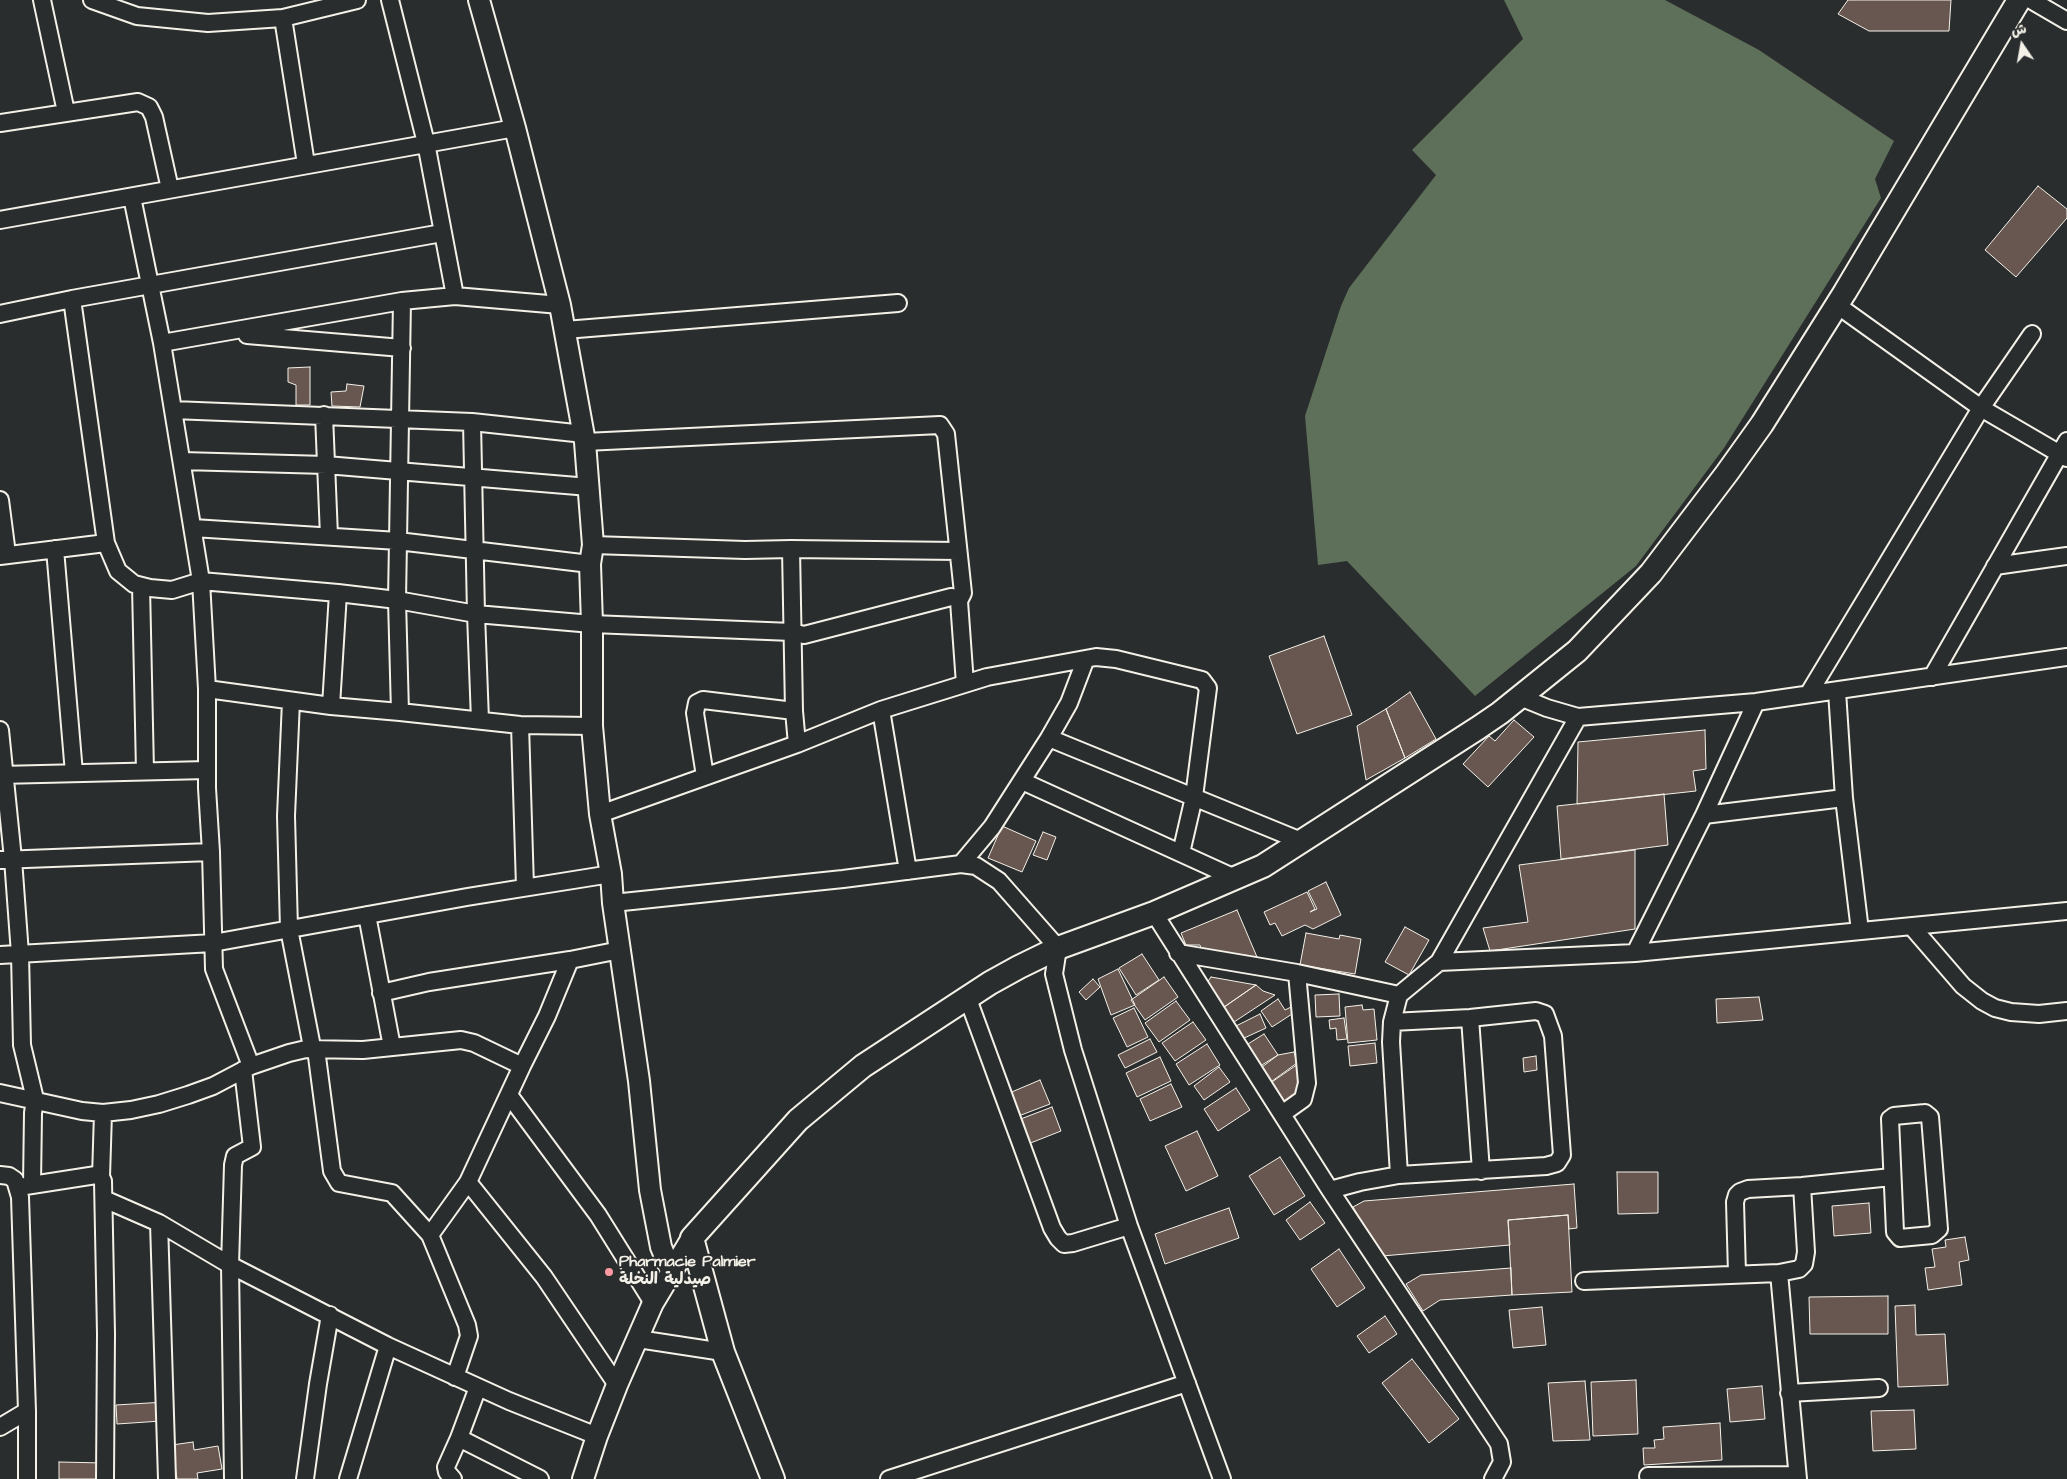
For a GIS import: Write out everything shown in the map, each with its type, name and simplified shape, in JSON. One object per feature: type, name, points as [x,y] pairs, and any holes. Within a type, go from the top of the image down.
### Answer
[{"type":"main road","points":[[773,1479],[723,1352],[692,1238],[798,1120],[864,1066],[990,983],[1058,948],[1154,913],[1263,866],[1478,728],[1520,697],[1577,650],[1650,573],[1762,424],[1836,305],[2019,0]]},
{"type":"street","points":[[42,0],[66,112]]},
{"type":"street","points":[[92,0],[137,16],[208,23],[282,18],[357,0]]},
{"type":"street","points":[[390,0],[426,143],[455,296]]},
{"type":"street","points":[[479,0],[515,128],[560,305],[584,438],[589,487],[592,554],[592,726],[600,814],[611,874],[613,903],[639,1081],[651,1198],[661,1247],[671,1271]]},
{"type":"street","points":[[2031,0],[2067,21]]},
{"type":"street","points":[[282,18],[306,164]]},
{"type":"street","points":[[0,123],[138,102],[149,107],[154,117],[170,188]]},
{"type":"street","points":[[0,220],[132,197],[170,188],[515,128]]},
{"type":"street","points":[[132,197],[162,343],[201,581],[207,689],[207,770],[214,969],[247,1068],[252,1147],[235,1156],[233,1165],[230,1265],[233,1479]]},
{"type":"street","points":[[0,314],[72,299],[442,233]]},
{"type":"street","points":[[162,343],[402,301],[455,296],[560,305]]},
{"type":"street","points":[[72,299],[106,544],[118,571],[134,584],[172,590],[201,581],[397,600],[476,614],[592,624],[792,632],[804,635],[951,597],[957,598],[959,601]]},
{"type":"street","points":[[400,712],[397,600],[402,301]]},
{"type":"street","points":[[565,330],[898,303]]},
{"type":"street","points":[[1836,305],[1981,408],[2064,451],[1995,566],[1932,677]]},
{"type":"street","points":[[225,332],[402,348]]},
{"type":"street","points":[[1809,693],[1981,408],[2032,334]]},
{"type":"street","points":[[172,410],[472,422],[584,438],[940,424],[946,434],[963,594],[959,601],[965,684]]},
{"type":"street","points":[[324,416],[329,536]]},
{"type":"street","points":[[472,422],[480,720]]},
{"type":"street","points":[[182,461],[326,465],[589,487]]},
{"type":"street","points":[[0,500],[4,555],[106,544]]},
{"type":"street","points":[[193,528],[398,541],[475,550],[592,554],[791,549],[958,551]]},
{"type":"street","points":[[54,549],[74,773]]},
{"type":"street","points":[[791,549],[794,711],[797,744]]},
{"type":"street","points":[[1995,566],[2067,556]]},
{"type":"street","points":[[141,586],[145,771]]},
{"type":"street","points":[[330,706],[338,593]]},
{"type":"street","points":[[600,814],[797,744],[881,710],[965,684],[1032,668],[1085,661],[1096,657],[1116,659],[1205,682],[1208,688],[1209,694],[1194,796],[1181,853]]},
{"type":"street","points":[[1520,697],[1547,708],[1578,717],[1756,702],[2067,657]]},
{"type":"street","points":[[961,864],[992,827],[1049,738],[1069,703],[1085,661]]},
{"type":"street","points":[[207,689],[330,706],[520,725],[592,726]]},
{"type":"street","points":[[1836,691],[1844,798],[1860,931]]},
{"type":"street","points":[[705,776],[694,714],[697,703],[703,700],[794,711]]},
{"type":"street","points":[[290,701],[286,816],[289,929],[312,1047],[316,1050],[334,1175],[339,1182],[392,1193],[430,1235],[467,1325],[469,1336],[455,1377]]},
{"type":"street","points":[[1635,953],[1704,815],[1756,702]]},
{"type":"street","points":[[881,710],[908,871]]},
{"type":"street","points":[[1399,1175],[1391,1042],[1392,1022],[1399,995],[1440,962],[1578,717]]},
{"type":"street","points":[[520,725],[525,887]]},
{"type":"street","points":[[0,730],[6,859],[20,954],[22,1045],[35,1100],[25,1186],[27,1479]]},
{"type":"street","points":[[1049,738],[1302,841]]},
{"type":"street","points":[[2,775],[207,770]]},
{"type":"street","points":[[1022,781],[1235,878]]},
{"type":"street","points":[[1704,815],[1844,798]]},
{"type":"street","points":[[6,859],[210,852]]},
{"type":"street","points":[[613,903],[961,864],[976,866],[999,881],[1058,948],[1054,974],[1072,1050],[1129,1226],[1222,1479]]},
{"type":"street","points":[[0,955],[213,942],[525,887],[611,874]]},
{"type":"street","points":[[1440,962],[1635,953],[2067,911]]},
{"type":"street","points":[[1154,913],[1330,1190],[1499,1444],[1502,1462],[1493,1479]]},
{"type":"street","points":[[367,915],[392,1048]]},
{"type":"street","points":[[1912,926],[1963,986],[1982,1001],[1995,1008],[2011,1012],[2039,1014],[2067,1011]]},
{"type":"street","points":[[381,993],[429,982],[570,960],[620,950]]},
{"type":"street","points":[[1178,953],[1297,973],[1399,995]]},
{"type":"street","points":[[430,1235],[468,1182],[547,1016],[570,960]]},
{"type":"street","points":[[1282,1114],[1303,1099],[1307,1089],[1297,973]]},
{"type":"street","points":[[968,999],[1052,1228],[1058,1238],[1064,1244],[1073,1243],[1129,1226]]},
{"type":"street","points":[[1330,1190],[1399,1175],[1546,1166],[1557,1163],[1562,1155],[1553,1036],[1546,1014],[1536,1011],[1470,1018],[1392,1022]]},
{"type":"street","points":[[1470,1018],[1481,1171]]},
{"type":"street","points":[[0,1092],[82,1111],[104,1113],[131,1110],[166,1102],[213,1086],[247,1068],[289,1052],[306,1049],[362,1050],[392,1048],[461,1040],[474,1043],[522,1066]]},
{"type":"street","points":[[509,1095],[598,1215],[653,1303]]},
{"type":"street","points":[[104,1113],[101,1177],[104,1199],[106,1334],[105,1479]]},
{"type":"street","points":[[1928,1114],[1939,1229],[1932,1236],[1900,1238],[1895,1232],[1892,1177],[1890,1119],[1894,1116],[1928,1114]]},
{"type":"street","points":[[0,1175],[9,1176],[25,1186],[96,1175],[101,1177]]},
{"type":"street","points":[[1737,1274],[1735,1202],[1740,1192],[1748,1189],[1892,1177]]},
{"type":"street","points":[[468,1182],[544,1277],[618,1384]]},
{"type":"street","points":[[1584,1281],[1779,1273],[1799,1268],[1804,1264],[1806,1252],[1802,1186]]},
{"type":"street","points":[[104,1199],[159,1223],[230,1265],[388,1346],[478,1387],[597,1436]]},
{"type":"street","points":[[159,1223],[167,1479]]},
{"type":"street","points":[[583,1479],[597,1436],[653,1303],[692,1238]]},
{"type":"street","points":[[1648,1476],[1798,1477],[1779,1273]]},
{"type":"street","points":[[305,1479],[330,1315]]},
{"type":"street","points":[[638,1339],[723,1352]]},
{"type":"street","points":[[348,1479],[388,1346]]},
{"type":"street","points":[[889,1479],[1187,1383]]},
{"type":"street","points":[[453,1479],[447,1472],[446,1467],[478,1387]]},
{"type":"street","points":[[1789,1393],[1879,1388]]},
{"type":"street","points":[[0,1427],[27,1412]]},
{"type":"street","points":[[459,1438],[540,1479]]},
{"type":"green space","points":[[1504,0],[1665,0],[1759,50],[1894,141],[1875,179],[1881,198],[1724,448],[1636,566],[1475,696],[1347,561],[1318,565],[1305,416],[1341,306],[1349,288],[1436,175],[1412,150],[1523,39]]},
{"type":"building","points":[[1848,0],[1951,0],[1949,31],[1869,31],[1838,14]]},
{"type":"building","points":[[2038,186],[2067,209],[2067,218],[2016,277],[1985,250]]},
{"type":"building","points":[[310,367],[310,405],[296,405],[296,385],[288,382],[288,368]]},
{"type":"building","points":[[347,384],[364,386],[360,407],[332,406],[331,392],[346,391]]},
{"type":"building","points":[[1324,636],[1352,715],[1297,734],[1269,656]]},
{"type":"building","points":[[1410,692],[1436,739],[1405,758],[1386,709]]},
{"type":"building","points":[[1386,709],[1405,758],[1366,780],[1357,726]]},
{"type":"building","points":[[1514,720],[1534,737],[1488,787],[1463,764],[1489,736],[1495,741]]},
{"type":"building","points":[[1705,730],[1706,769],[1693,771],[1696,791],[1577,804],[1578,742]]},
{"type":"building","points":[[1664,794],[1668,845],[1561,859],[1557,806]]},
{"type":"building","points":[[1002,826],[1036,841],[1022,872],[988,858]]},
{"type":"building","points":[[1043,832],[1056,837],[1047,860],[1033,855]]},
{"type":"building","points":[[1635,850],[1635,929],[1490,951],[1483,928],[1528,922],[1519,865]]},
{"type":"building","points":[[1326,882],[1341,915],[1313,929],[1305,925],[1282,936],[1275,923],[1270,925],[1264,912],[1307,892],[1315,909],[1310,912],[1317,909],[1308,891]]},
{"type":"building","points":[[1237,910],[1257,957],[1202,952],[1200,945],[1186,945],[1181,933]]},
{"type":"building","points":[[1405,927],[1429,940],[1409,975],[1385,962]]},
{"type":"building","points":[[1306,933],[1339,939],[1340,935],[1361,939],[1355,974],[1300,965]]},
{"type":"building","points":[[1142,954],[1159,980],[1136,995],[1119,968]]},
{"type":"building","points":[[1118,969],[1135,1005],[1111,1015],[1098,979]]},
{"type":"building","points":[[1164,977],[1178,997],[1145,1020],[1131,1000]]},
{"type":"building","points":[[1211,977],[1256,985],[1220,1010],[1204,987]]},
{"type":"building","points":[[1093,979],[1100,987],[1086,1000],[1079,992]]},
{"type":"building","points":[[1256,985],[1263,991],[1275,995],[1231,1024],[1221,1009]]},
{"type":"building","points":[[1339,994],[1340,1016],[1316,1017],[1315,995]]},
{"type":"building","points":[[1759,997],[1763,1020],[1717,1023],[1716,999]]},
{"type":"building","points":[[1278,999],[1285,1010],[1293,1006],[1292,1014],[1272,1027],[1261,1011]]},
{"type":"building","points":[[1176,1001],[1190,1020],[1159,1042],[1145,1023]]},
{"type":"building","points":[[1362,1005],[1363,1010],[1374,1009],[1377,1040],[1348,1043],[1345,1007]]},
{"type":"building","points":[[1134,1008],[1148,1037],[1127,1047],[1113,1018]]},
{"type":"building","points":[[1260,1014],[1266,1028],[1242,1039],[1236,1026]]},
{"type":"building","points":[[1344,1018],[1347,1039],[1337,1040],[1336,1028],[1330,1029],[1329,1020]]},
{"type":"building","points":[[1193,1022],[1206,1040],[1175,1061],[1162,1043]]},
{"type":"building","points":[[1264,1034],[1278,1055],[1257,1068],[1243,1047]]},
{"type":"building","points":[[1150,1039],[1157,1052],[1125,1068],[1118,1055]]},
{"type":"building","points":[[1375,1043],[1377,1063],[1350,1066],[1348,1046]]},
{"type":"building","points":[[1207,1044],[1220,1065],[1189,1085],[1176,1064]]},
{"type":"building","points":[[1294,1052],[1297,1063],[1268,1084],[1258,1070],[1278,1055]]},
{"type":"building","points":[[1536,1056],[1537,1070],[1524,1072],[1523,1058]]},
{"type":"building","points":[[1160,1057],[1171,1081],[1137,1097],[1126,1073]]},
{"type":"building","points":[[1298,1064],[1301,1096],[1289,1104],[1283,1103],[1269,1084]]},
{"type":"building","points":[[1219,1067],[1230,1082],[1204,1100],[1194,1086]]},
{"type":"building","points":[[1040,1080],[1050,1104],[1016,1117],[1007,1094]]},
{"type":"building","points":[[1171,1084],[1182,1107],[1150,1121],[1140,1099]]},
{"type":"building","points":[[1236,1088],[1250,1110],[1218,1131],[1204,1109]]},
{"type":"building","points":[[1052,1107],[1061,1131],[1028,1144],[1018,1120]]},
{"type":"building","points":[[1197,1131],[1218,1176],[1186,1191],[1165,1146]]},
{"type":"building","points":[[1280,1157],[1305,1196],[1274,1215],[1249,1176]]},
{"type":"building","points":[[1617,1172],[1658,1172],[1658,1213],[1618,1214]]},
{"type":"building","points":[[1574,1184],[1577,1228],[1569,1229],[1568,1215],[1508,1220],[1510,1245],[1382,1256],[1353,1207],[1364,1201]]},
{"type":"building","points":[[1310,1202],[1325,1223],[1300,1240],[1286,1220]]},
{"type":"building","points":[[1869,1203],[1871,1233],[1834,1236],[1832,1206]]},
{"type":"building","points":[[1229,1208],[1239,1238],[1165,1264],[1155,1234]]},
{"type":"building","points":[[1568,1215],[1572,1292],[1512,1295],[1508,1220]]},
{"type":"building","points":[[1965,1237],[1969,1260],[1959,1262],[1962,1285],[1928,1290],[1925,1268],[1935,1267],[1932,1249],[1946,1247],[1945,1240]]},
{"type":"building","points":[[1339,1249],[1365,1288],[1337,1307],[1311,1269]]},
{"type":"building","points":[[1511,1268],[1512,1295],[1440,1300],[1423,1311],[1406,1284],[1421,1275]]},
{"type":"building","points":[[1888,1296],[1888,1334],[1810,1334],[1809,1297]]},
{"type":"building","points":[[1915,1305],[1916,1335],[1945,1334],[1948,1385],[1898,1387],[1895,1306]]},
{"type":"building","points":[[1542,1307],[1546,1345],[1513,1348],[1509,1310]]},
{"type":"building","points":[[1385,1316],[1397,1334],[1369,1353],[1357,1336]]},
{"type":"building","points":[[1412,1359],[1459,1419],[1429,1443],[1382,1383]]},
{"type":"building","points":[[1636,1380],[1638,1434],[1593,1436],[1591,1382]]},
{"type":"building","points":[[1585,1381],[1590,1440],[1553,1441],[1548,1383]]},
{"type":"building","points":[[1762,1386],[1765,1419],[1730,1422],[1727,1389]]},
{"type":"building","points":[[165,1402],[161,1421],[117,1424],[116,1405]]},
{"type":"building","points":[[1914,1410],[1916,1449],[1873,1451],[1871,1411]]},
{"type":"building","points":[[1720,1423],[1722,1460],[1644,1465],[1643,1448],[1655,1448],[1654,1440],[1664,1439],[1663,1427]]},
{"type":"building","points":[[193,1442],[194,1450],[218,1446],[222,1469],[197,1473],[198,1479],[177,1479],[172,1445]]},
{"type":"building","points":[[59,1462],[104,1463],[103,1479],[59,1479]]},
{"type":"place","name":"Pharmacie Palmier صيدلية النخلة","points":[[609,1272]]}]
